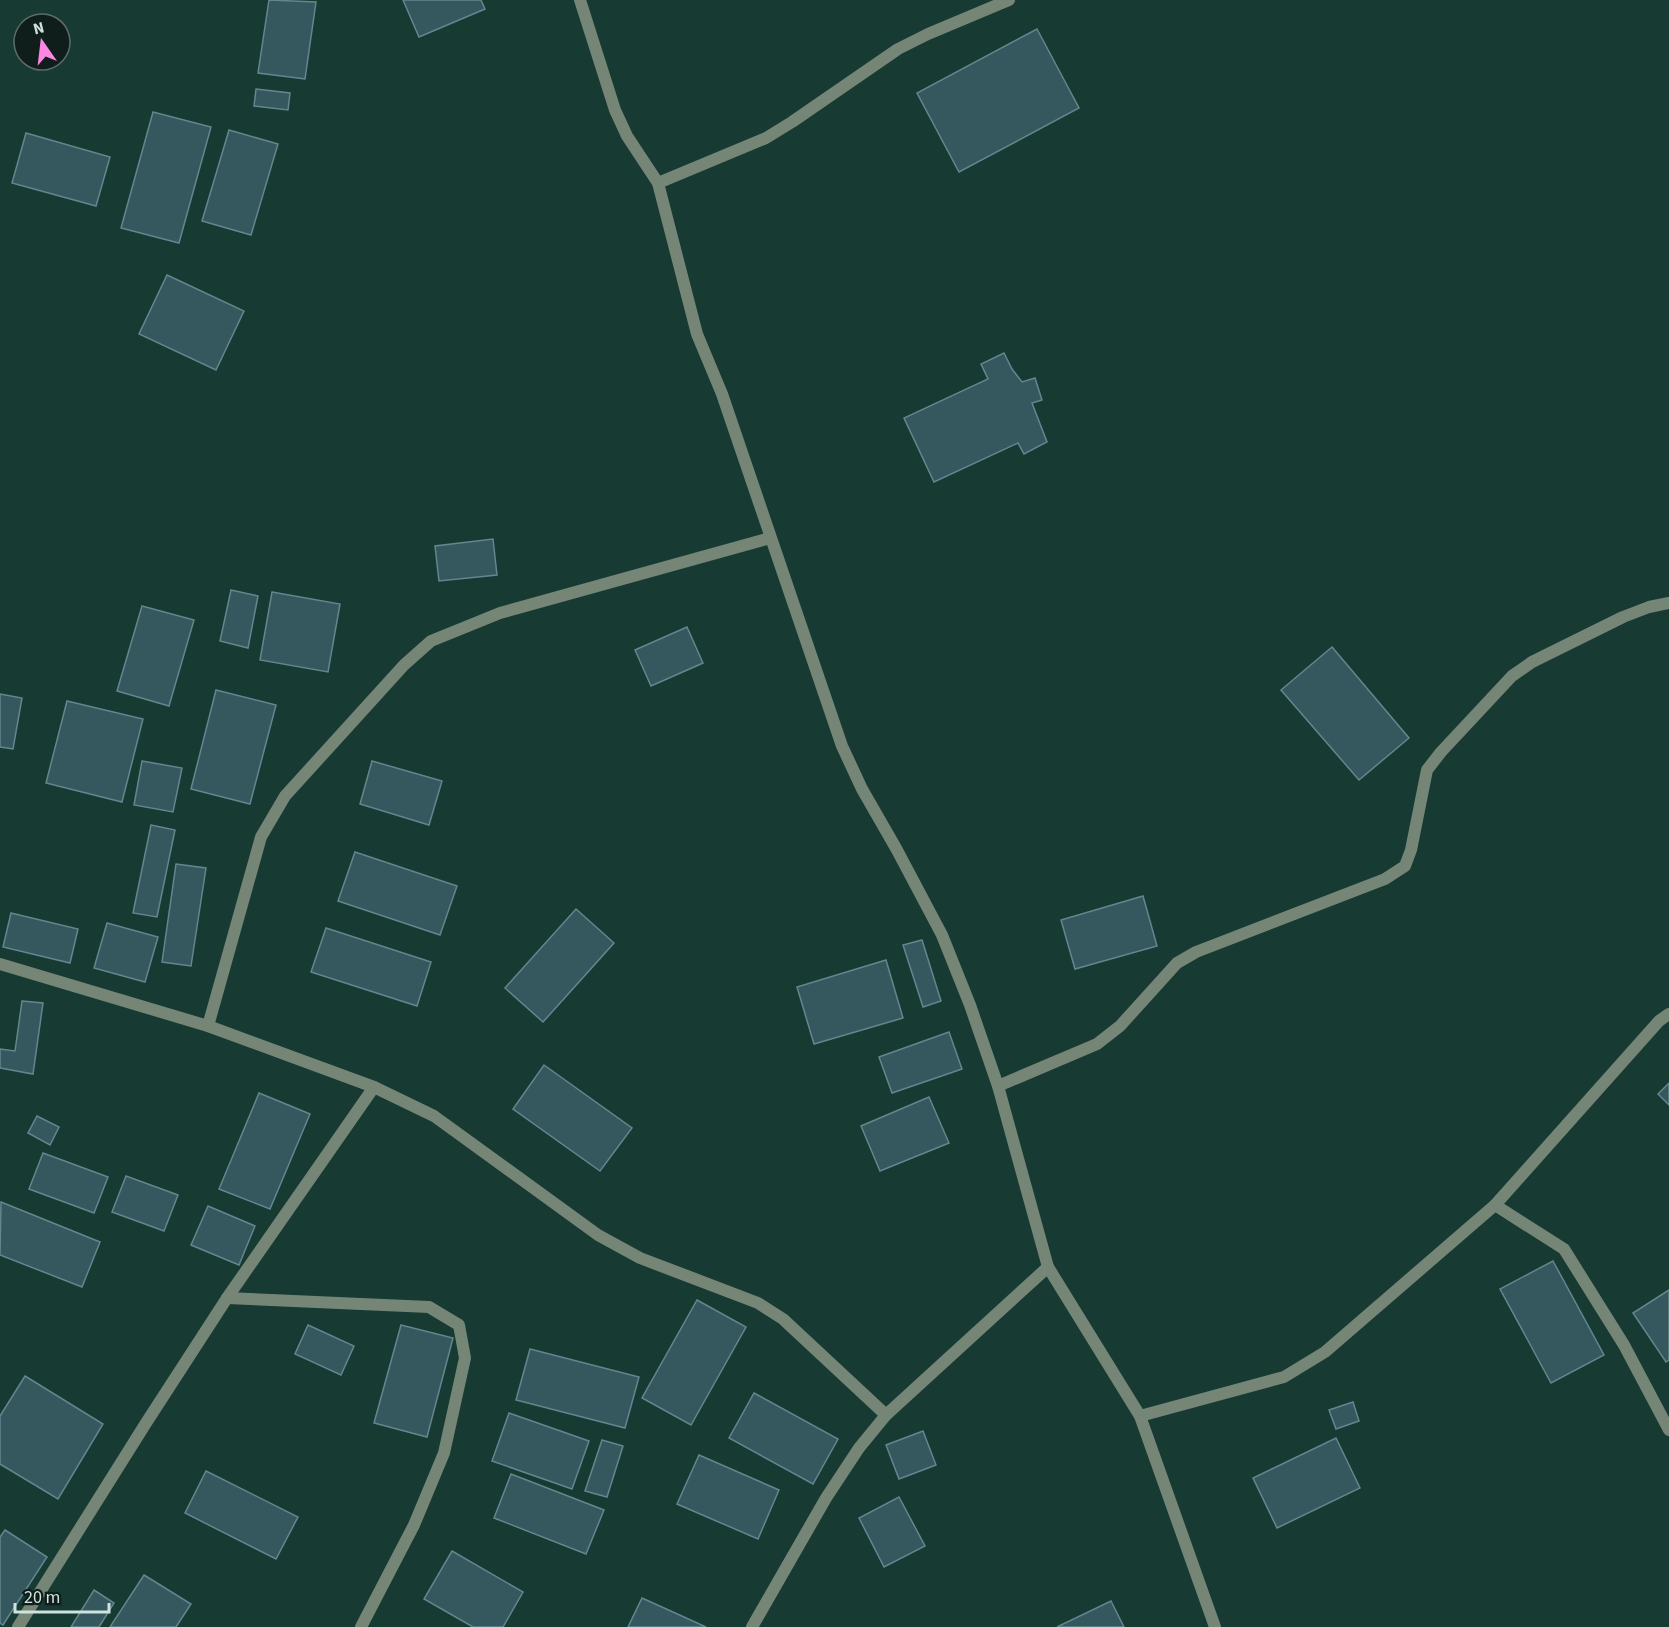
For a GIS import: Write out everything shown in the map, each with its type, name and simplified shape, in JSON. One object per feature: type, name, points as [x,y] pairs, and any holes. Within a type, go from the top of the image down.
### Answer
[{"type":"street","points":[[580,0],[615,110],[627,136],[658,183],[697,334],[722,394],[842,746],[862,789],[942,935],[970,1005],[998,1086],[1048,1267],[1140,1416],[1215,1627]]},
{"type":"street","points":[[658,183],[766,138],[792,123],[898,49],[1010,0]]},
{"type":"street","points":[[208,1026],[261,837],[285,796],[404,664],[431,641],[500,613],[770,538]]},
{"type":"street","points":[[998,1086],[1097,1044],[1120,1026],[1177,963],[1197,952],[1385,879],[1405,866],[1411,850],[1427,770],[1512,676],[1532,662],[1623,617],[1649,607],[1669,603]]},
{"type":"street","points":[[0,964],[208,1026],[374,1087],[434,1116],[598,1235],[640,1258],[758,1303],[783,1319],[886,1415]]},
{"type":"street","points":[[1140,1416],[1284,1377],[1325,1352],[1495,1205],[1659,1021],[1669,1014]]},
{"type":"street","points":[[18,1627],[146,1423],[228,1298],[374,1087]]},
{"type":"street","points":[[1495,1205],[1564,1249],[1624,1346],[1669,1430]]},
{"type":"street","points":[[752,1627],[826,1498],[859,1448],[886,1415],[1048,1267]]},
{"type":"street","points":[[228,1298],[429,1307],[459,1325],[465,1358],[444,1453],[414,1525],[361,1627]]},
{"type":"building","points":[[269,0],[316,2],[305,79],[258,73]]},
{"type":"building","points":[[403,0],[481,0],[485,9],[419,37]]},
{"type":"building","points":[[1037,29],[1079,108],[959,172],[917,93]]},
{"type":"building","points":[[256,89],[290,93],[288,110],[254,106]]},
{"type":"building","points":[[153,112],[211,127],[179,243],[121,228]]},
{"type":"building","points":[[229,130],[278,144],[251,235],[202,221]]},
{"type":"building","points":[[26,133],[110,157],[96,206],[12,183]]},
{"type":"building","points":[[167,275],[244,311],[216,370],[139,334]]},
{"type":"building","points":[[1004,353],[1022,382],[1035,378],[1042,400],[1032,403],[1047,442],[1024,454],[1018,443],[934,482],[904,418],[988,379],[981,364]]},
{"type":"building","points":[[493,539],[497,575],[439,581],[435,546]]},
{"type":"building","points":[[231,590],[258,596],[248,648],[220,641]]},
{"type":"building","points":[[272,592],[340,604],[328,672],[260,660]]},
{"type":"building","points":[[142,606],[194,620],[169,706],[117,691]]},
{"type":"building","points":[[687,627],[703,663],[651,686],[635,650]]},
{"type":"building","points":[[1332,647],[1409,738],[1359,780],[1281,690]]},
{"type":"building","points":[[216,690],[276,705],[250,804],[191,789]]},
{"type":"building","points":[[0,694],[22,698],[13,749],[0,747]]},
{"type":"building","points":[[67,701],[143,719],[122,802],[46,783]]},
{"type":"building","points":[[142,761],[182,768],[173,812],[134,805]]},
{"type":"building","points":[[372,761],[442,781],[429,825],[360,804]]},
{"type":"building","points":[[151,825],[175,830],[157,917],[133,913]]},
{"type":"building","points":[[355,852],[457,886],[440,935],[338,901]]},
{"type":"building","points":[[176,864],[206,868],[191,966],[162,962]]},
{"type":"building","points":[[1143,896],[1157,946],[1075,969],[1061,920]]},
{"type":"building","points":[[576,909],[614,943],[543,1022],[505,988]]},
{"type":"building","points":[[11,913],[78,929],[70,963],[3,947]]},
{"type":"building","points":[[107,923],[158,937],[145,982],[94,968]]},
{"type":"building","points":[[326,928],[431,962],[417,1006],[311,972]]},
{"type":"building","points":[[922,940],[941,1001],[923,1007],[903,945]]},
{"type":"building","points":[[886,960],[903,1018],[814,1044],[797,987]]},
{"type":"building","points":[[22,1001],[43,1003],[33,1074],[0,1068],[0,1049],[15,1051]]},
{"type":"building","points":[[949,1032],[962,1069],[892,1093],[879,1057]]},
{"type":"building","points":[[544,1065],[632,1128],[600,1171],[513,1109]]},
{"type":"building","points":[[1669,1083],[1669,1105],[1658,1094]]},
{"type":"building","points":[[259,1093],[310,1114],[270,1209],[219,1189]]},
{"type":"building","points":[[929,1097],[949,1143],[880,1171],[861,1126]]},
{"type":"building","points":[[37,1116],[59,1127],[50,1145],[28,1133]]},
{"type":"building","points":[[43,1153],[108,1177],[94,1213],[29,1189]]},
{"type":"building","points":[[126,1176],[178,1195],[164,1231],[112,1212]]},
{"type":"building","points":[[1,1202],[100,1242],[82,1287],[0,1255]]},
{"type":"building","points":[[208,1206],[255,1226],[239,1265],[191,1245]]},
{"type":"building","points":[[1553,1261],[1604,1355],[1551,1383],[1500,1289]]},
{"type":"building","points":[[1669,1290],[1669,1360],[1666,1362],[1633,1313]]},
{"type":"building","points":[[697,1300],[746,1327],[691,1425],[642,1398]]},
{"type":"building","points":[[308,1325],[354,1346],[341,1375],[295,1354]]},
{"type":"building","points":[[401,1325],[453,1338],[427,1437],[374,1423]]},
{"type":"building","points":[[530,1349],[639,1377],[625,1428],[516,1400]]},
{"type":"building","points":[[25,1376],[103,1424],[58,1499],[0,1464],[0,1416]]},
{"type":"building","points":[[754,1393],[838,1439],[813,1484],[729,1438]]},
{"type":"building","points":[[1353,1402],[1359,1421],[1336,1429],[1329,1410]]},
{"type":"building","points":[[509,1413],[589,1441],[572,1489],[492,1461]]},
{"type":"building","points":[[923,1431],[936,1465],[899,1479],[886,1445]]},
{"type":"building","points":[[1336,1438],[1360,1488],[1277,1528],[1253,1478]]},
{"type":"building","points":[[602,1440],[623,1446],[607,1497],[585,1491]]},
{"type":"building","points":[[699,1455],[779,1490],[758,1539],[677,1504]]},
{"type":"building","points":[[206,1471],[298,1517],[276,1559],[185,1513]]},
{"type":"building","points":[[511,1474],[604,1510],[586,1554],[494,1518]]},
{"type":"building","points":[[899,1497],[925,1546],[884,1567],[859,1518]]},
{"type":"building","points":[[5,1530],[47,1557],[3,1625],[0,1623],[0,1537]]},
{"type":"building","points":[[452,1551],[523,1592],[503,1627],[473,1627],[424,1599]]},
{"type":"building","points":[[144,1575],[191,1604],[176,1627],[110,1627]]},
{"type":"building","points":[[94,1590],[114,1603],[99,1627],[71,1627]]},
{"type":"building","points":[[642,1598],[706,1627],[628,1627]]},
{"type":"building","points":[[1111,1601],[1124,1627],[1057,1627]]}]
